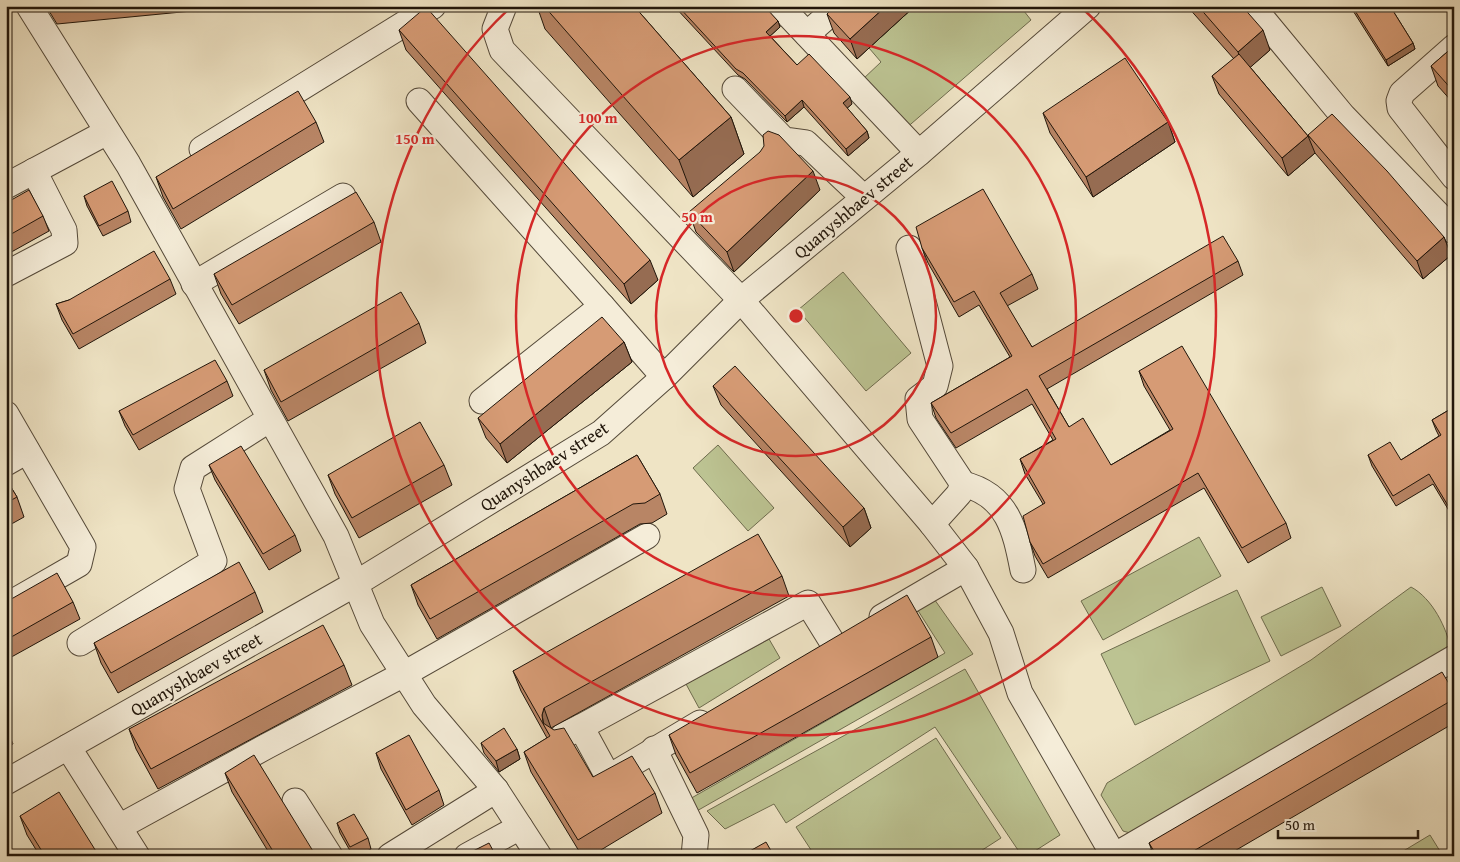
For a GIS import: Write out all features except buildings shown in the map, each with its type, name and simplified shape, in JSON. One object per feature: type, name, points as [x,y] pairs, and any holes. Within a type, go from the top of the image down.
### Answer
[{"type":"street","points":[[30,6],[107,132],[149,182],[162,248],[194,284],[224,356],[259,379],[270,419],[336,536],[372,624],[424,705],[496,790],[539,856]]},
{"type":"street","points":[[182,162],[433,6]]},
{"type":"street","points":[[503,6],[495,29],[502,50],[741,300],[932,524],[966,568],[1001,633],[1020,693],[1114,856],[1454,658]]},
{"type":"street","points":[[780,6],[919,153]]},
{"type":"street","points":[[807,34],[839,6]]},
{"type":"street","name":"Quanyshbaev street","points":[[6,782],[355,584],[601,432],[664,377],[741,300],[919,153],[1088,6]]},
{"type":"street","points":[[1252,6],[1344,116],[1454,231]]},
{"type":"street","points":[[1454,47],[1402,93],[1399,101],[1400,108],[1454,177]]},
{"type":"street","points":[[735,89],[784,140],[806,143],[864,198]]},
{"type":"street","points":[[419,101],[664,377]]},
{"type":"street","points":[[6,186],[107,132]]},
{"type":"street","points":[[6,274],[65,243],[64,230],[34,171]]},
{"type":"street","points":[[194,284],[343,196]]},
{"type":"street","points":[[675,231],[694,214]]},
{"type":"street","points":[[909,248],[940,366],[935,386],[918,399],[920,418],[963,484],[975,487],[993,497],[1012,524],[1023,570]]},
{"type":"street","points":[[482,400],[602,306]]},
{"type":"street","points":[[6,414],[83,547],[79,564],[6,606]]},
{"type":"street","points":[[80,643],[214,561],[188,489],[193,468],[270,419]]},
{"type":"street","points":[[6,463],[27,451]]},
{"type":"street","points":[[932,524],[959,494],[963,484]]},
{"type":"street","points":[[119,827],[404,674],[647,536]]},
{"type":"street","points":[[723,710],[616,773],[605,771],[572,731],[808,603],[825,650],[966,568]]},
{"type":"street","points":[[68,747],[137,856]]},
{"type":"street","points":[[654,749],[696,835],[694,856]]},
{"type":"street","points":[[390,856],[496,790]]},
{"type":"street","points":[[295,801],[330,856]]},
{"type":"street","points":[[467,856],[520,827]]},
{"type":"green space","points":[[915,6],[1020,6],[1031,20],[904,130],[862,80],[881,62],[869,48]]},
{"type":"green space","points":[[843,272],[911,353],[866,391],[798,310]]},
{"type":"green space","points":[[718,445],[774,508],[748,531],[693,468]]},
{"type":"green space","points":[[1199,537],[1221,576],[1103,640],[1081,601]]},
{"type":"green space","points":[[1322,587],[1341,626],[1281,656],[1261,617]]},
{"type":"green space","points":[[1411,587],[1426,598],[1432,606],[1446,632],[1451,650],[1130,833],[1123,831],[1101,795],[1107,783],[1311,660]]},
{"type":"green space","points":[[1237,590],[1270,661],[1135,725],[1101,654]]},
{"type":"green space","points":[[932,596],[973,654],[695,812],[688,800],[945,653],[917,609]]},
{"type":"green space","points":[[769,639],[780,658],[699,708],[686,684]]},
{"type":"green space","points":[[965,669],[1060,835],[1027,856],[1022,856],[935,727],[786,823],[774,804],[725,829],[707,811]]},
{"type":"green space","points":[[936,738],[1001,838],[973,856],[815,856],[796,827]]},
{"type":"green space","points":[[1430,835],[1443,856],[1395,856]]}]
